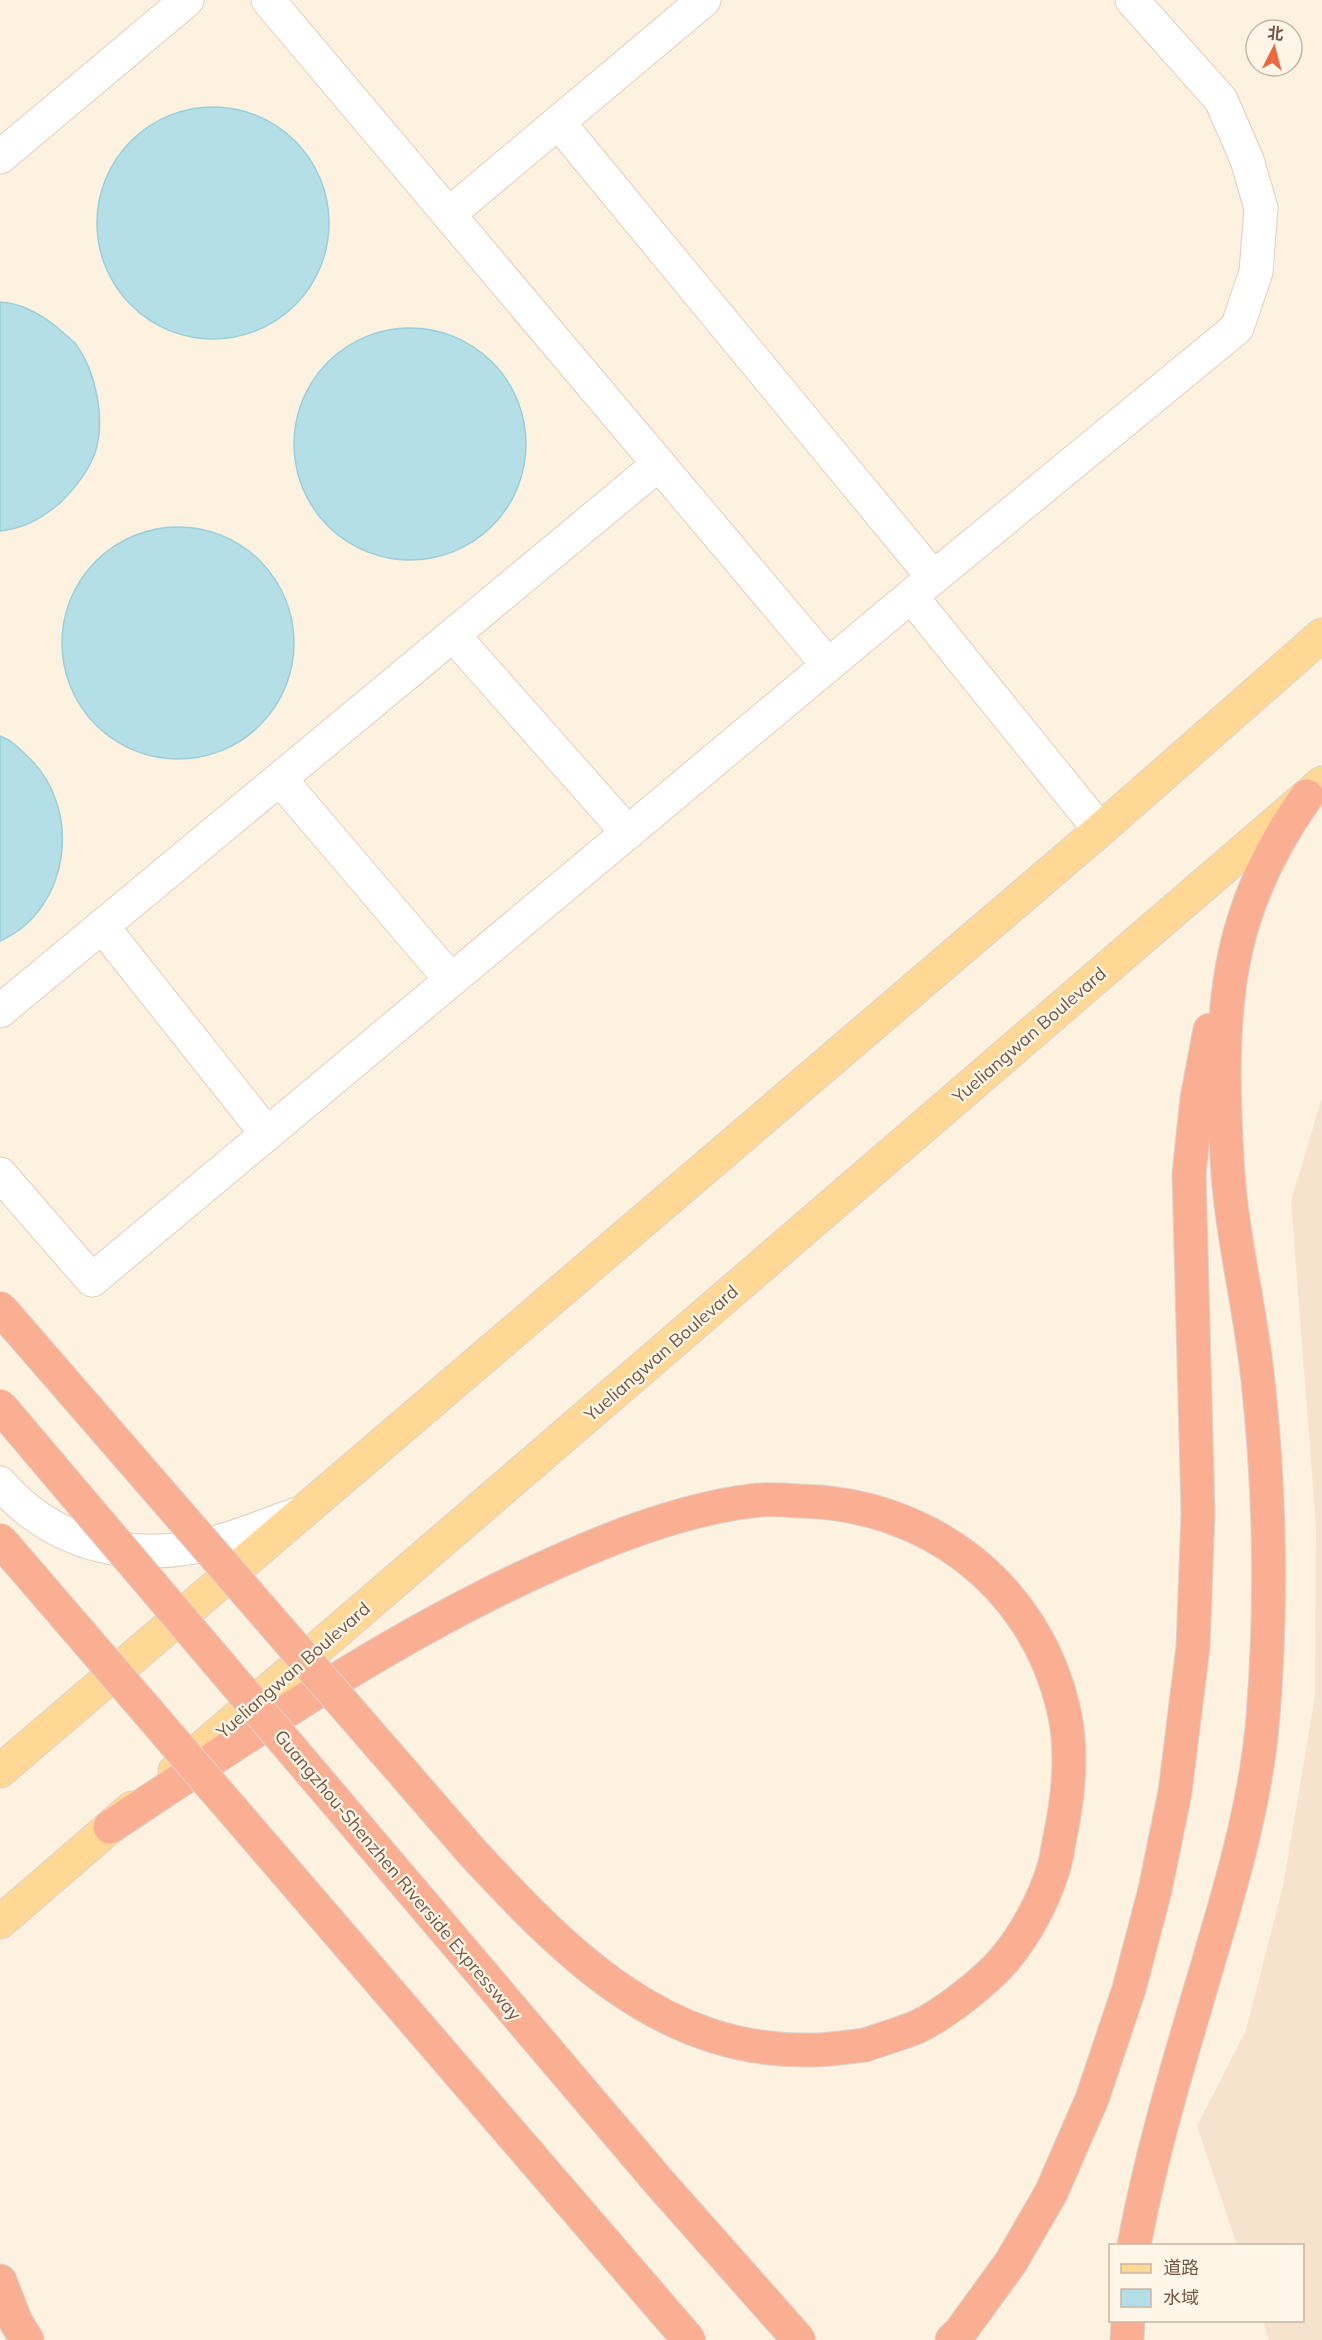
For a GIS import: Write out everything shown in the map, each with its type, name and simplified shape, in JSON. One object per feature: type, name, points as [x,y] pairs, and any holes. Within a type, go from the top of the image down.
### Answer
[{"type":"highway","points":[[952,2340],[1011,2262],[1051,2193],[1092,2100],[1129,1989],[1155,1890],[1175,1792],[1192,1647],[1198,1513],[1190,1232],[1192,1134],[1208,1037],[1232,968],[1257,881],[1284,828],[1314,790]]},
{"type":"highway","points":[[1134,2244],[1145,2184],[1229,1892],[1252,1796],[1263,1719],[1268,1530],[1258,1380],[1231,1203],[1227,1162],[1224,1049],[1225,1011],[1232,968]]},
{"type":"highway","points":[[0,1308],[472,1852],[537,1922],[589,1967],[642,2005],[699,2032],[752,2046],[810,2050],[865,2045],[918,2026],[958,2001],[1003,1961],[1033,1916],[1053,1869],[1064,1815],[1069,1759],[1064,1708],[1046,1656],[1018,1607],[983,1570],[934,1535],[883,1513],[834,1501],[761,1500],[679,1516],[592,1546],[508,1584],[395,1645],[260,1728],[110,1827]]},
{"type":"highway","name":"Guangzhou-Shenzhen Riverside Expressway","points":[[0,1407],[658,2182],[799,2340]]},
{"type":"highway","points":[[0,1540],[689,2340]]},
{"type":"highway","points":[[0,2281],[16,2322],[27,2340]]},
{"type":"highway","points":[[1127,2340],[1128,2322]]},
{"type":"main road","points":[[0,1771],[1100,830],[1322,635]]},
{"type":"main road","name":"Yueliangwan Boulevard","points":[[0,1922],[1314,790]]},
{"type":"street","points":[[0,157],[187,0]]},
{"type":"street","points":[[268,0],[828,665]]},
{"type":"street","points":[[449,214],[704,0]]},
{"type":"street","points":[[0,1174],[92,1280],[828,665],[1237,328],[1256,272],[1262,208],[1247,160],[1221,100],[1132,0]]},
{"type":"street","points":[[558,122],[922,587],[1100,830]]},
{"type":"street","points":[[0,1011],[659,464]]},
{"type":"street","points":[[453,635],[628,833]]},
{"type":"street","points":[[280,779],[451,981]]},
{"type":"street","points":[[102,926],[267,1134]]},
{"type":"street","points":[[0,1483],[33,1515],[60,1531],[90,1543],[114,1549],[146,1552],[177,1550],[214,1543],[300,1513]]},
{"type":"shaded area","points":[[1322,1098],[1322,2340],[1269,2340],[1263,2322],[1304,2322],[1304,2244],[1237,2244],[1197,2126],[1246,2030],[1283,1886],[1315,1696],[1316,1526],[1291,1201]]},
{"type":"water","points":[[202,107],[224,107],[258,115],[268,120],[287,133],[303,149],[321,178],[327,200],[329,223],[327,246],[321,268],[310,288],[287,313],[258,331],[224,339],[202,339],[168,331],[158,326],[139,313],[123,297],[105,268],[97,234],[97,212],[105,178],[110,168],[123,149],[139,133],[168,115]]},
{"type":"water","points":[[0,302],[23,307],[38,314],[75,343],[89,367],[97,396],[99,425],[95,453],[89,467],[66,497],[33,521],[17,528],[0,531]]},
{"type":"water","points":[[399,328],[421,328],[455,336],[465,341],[484,354],[500,370],[518,399],[524,421],[526,444],[524,467],[518,489],[507,509],[484,534],[455,552],[421,560],[399,560],[365,552],[355,547],[336,534],[320,518],[302,489],[294,455],[294,433],[302,399],[307,389],[320,370],[336,354],[365,336]]},
{"type":"water","points":[[167,527],[189,527],[233,540],[252,553],[268,569],[281,588],[289,609],[294,643],[292,666],[281,698],[268,717],[252,733],[233,746],[212,754],[189,759],[167,759],[123,746],[104,733],[88,717],[75,698],[67,677],[62,654],[62,632],[75,588],[88,569],[104,553],[123,540],[144,532]]},
{"type":"water","points":[[0,736],[20,749],[44,776],[56,801],[62,828],[61,855],[55,882],[42,906],[24,926],[0,941]]}]
